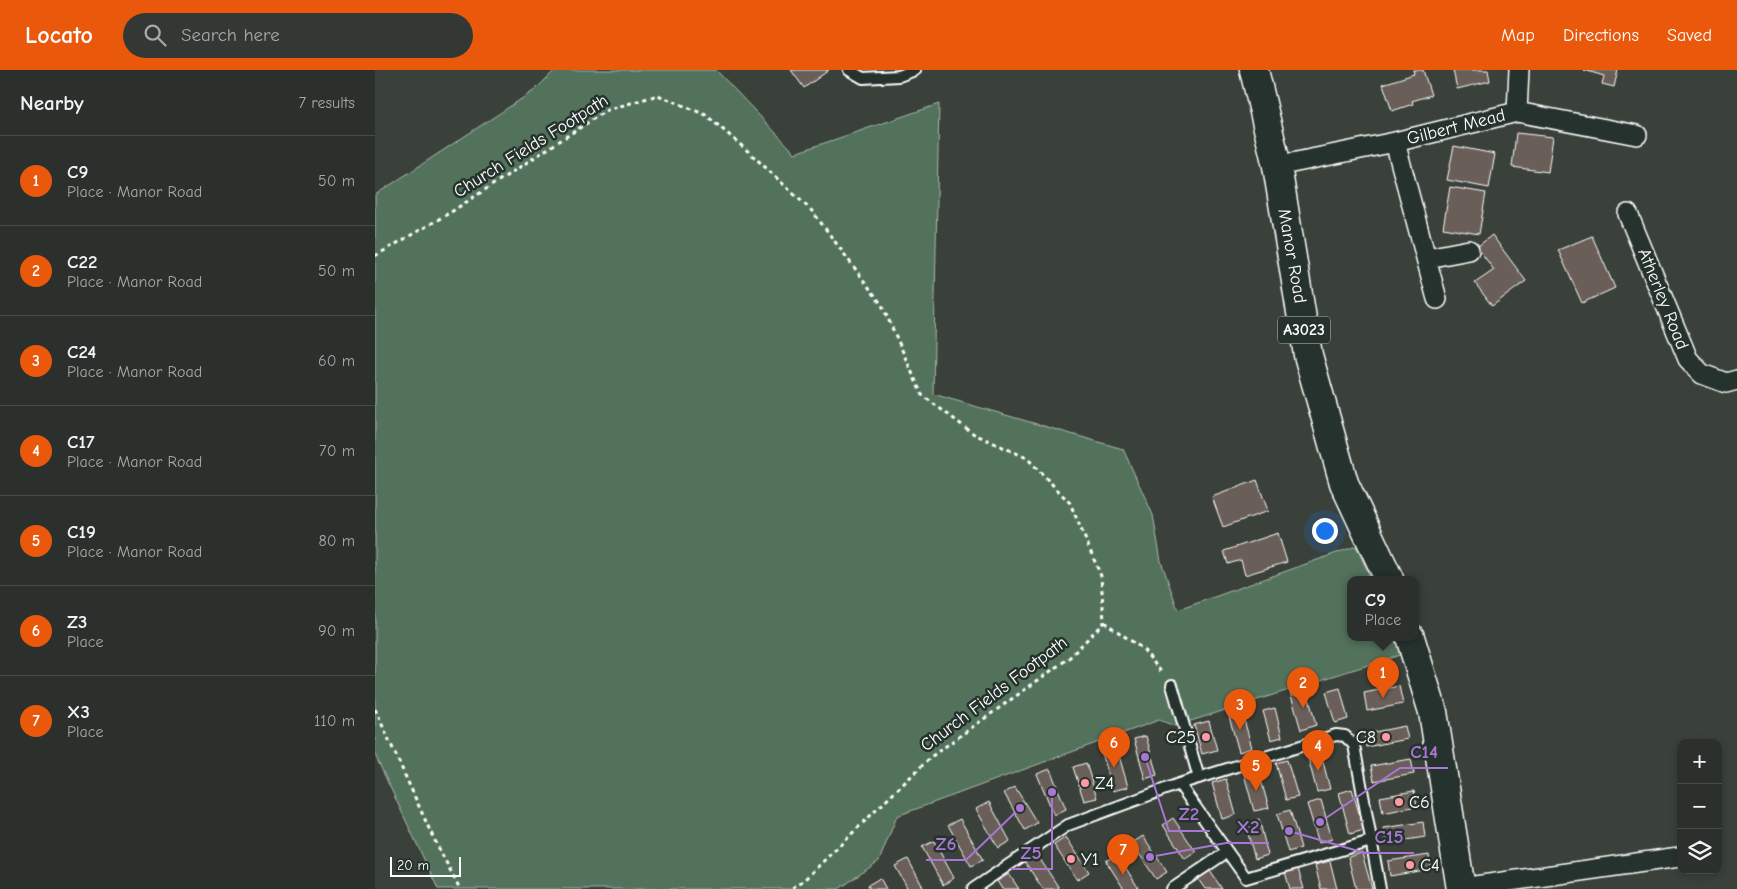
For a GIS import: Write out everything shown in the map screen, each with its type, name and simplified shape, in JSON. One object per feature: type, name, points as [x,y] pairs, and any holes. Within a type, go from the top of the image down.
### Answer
[{"type":"main road","name":"Manor Road","points":[[1255,70],[1277,166],[1308,355],[1344,483],[1388,576]]},
{"type":"main road","points":[[1411,641],[1433,712],[1461,888]]},
{"type":"street","name":"Gilbert Mead","points":[[1517,112],[1519,70]]},
{"type":"street","name":"Gilbert Mead","points":[[1277,166],[1395,142],[1517,112],[1637,135]]},
{"type":"street","name":"Gilbert Mead","points":[[1395,142],[1437,299]]},
{"type":"street","name":"Atherley Road","points":[[1629,214],[1688,359],[1702,374],[1726,382],[1737,380]]},
{"type":"street","points":[[1427,258],[1469,250]]},
{"type":"street","points":[[1461,888],[1677,857]]},
{"type":"lane","points":[[849,70],[863,78],[899,76],[915,70]]},
{"type":"lane","points":[[1172,685],[1199,778]]},
{"type":"lane","points":[[973,889],[1068,825],[1179,784],[1336,735],[1345,736],[1354,745],[1380,889]]},
{"type":"lane","points":[[1179,784],[1245,878],[1371,841]]},
{"type":"lane","points":[[1172,889],[1227,852]]},
{"type":"path","name":"Church Fields Footpath","points":[[375,256],[451,212],[607,110],[658,95],[706,115],[813,212],[882,305],[922,395],[974,434],[1027,458],[1070,503],[1101,576],[1103,622],[1069,658],[932,756],[805,879],[791,889]]},
{"type":"path","points":[[1103,622],[1143,650],[1172,685]]},
{"type":"path","points":[[375,709],[432,836],[460,889]]},
{"type":"green space","points":[[555,70],[716,70],[795,153],[939,104],[933,394],[1123,449],[1153,515],[1161,561],[1178,610],[1356,546],[1370,576],[1347,576],[1347,641],[1399,641],[1406,653],[1175,726],[1159,720],[897,816],[879,861],[839,889],[438,889],[375,755],[375,195],[535,90]]},
{"type":"building","points":[[791,70],[829,70],[804,88]]},
{"type":"building","points":[[1413,70],[1423,70],[1431,95],[1412,101],[1413,104],[1392,111],[1383,84],[1414,74]]},
{"type":"building","points":[[1453,70],[1488,70],[1490,81],[1457,89]]},
{"type":"building","points":[[1584,70],[1618,70],[1614,87],[1602,84],[1604,76]]},
{"type":"building","points":[[1516,133],[1553,137],[1548,172],[1512,167]]},
{"type":"building","points":[[1454,146],[1495,154],[1489,188],[1447,180]]},
{"type":"building","points":[[1450,187],[1486,193],[1479,234],[1443,228]]},
{"type":"building","points":[[1492,235],[1526,281],[1492,306],[1475,283],[1494,270],[1477,247]]},
{"type":"building","points":[[1592,236],[1615,288],[1582,303],[1558,250]]},
{"type":"building","points":[[1257,480],[1268,511],[1223,527],[1212,497]]},
{"type":"building","points":[[1278,533],[1287,562],[1245,575],[1241,560],[1228,564],[1224,551]]},
{"type":"building","points":[[1399,686],[1403,704],[1367,711],[1364,693]]},
{"type":"building","points":[[1306,687],[1316,725],[1301,730],[1290,692]]},
{"type":"building","points":[[1340,688],[1348,719],[1335,723],[1326,692]]},
{"type":"building","points":[[1275,708],[1282,737],[1271,740],[1263,711]]},
{"type":"building","points":[[1241,709],[1252,748],[1239,752],[1228,713]]},
{"type":"building","name":"C25","points":[[1209,721],[1217,750],[1202,754],[1194,725]]},
{"type":"building","name":"C8","points":[[1405,726],[1408,739],[1366,747],[1364,734]]},
{"type":"building","points":[[1146,736],[1157,775],[1145,779],[1134,739]]},
{"type":"building","points":[[1116,745],[1128,787],[1113,791],[1101,749]]},
{"type":"building","points":[[1320,750],[1330,789],[1317,792],[1307,754]]},
{"type":"building","points":[[1411,759],[1414,774],[1374,781],[1371,766]]},
{"type":"building","points":[[1287,760],[1298,797],[1286,800],[1276,763]]},
{"type":"building","name":"Z4","points":[[1086,763],[1097,798],[1084,801],[1073,767]]},
{"type":"building","points":[[1050,769],[1066,809],[1054,815],[1037,774]]},
{"type":"building","points":[[1258,770],[1269,808],[1254,811],[1244,774]]},
{"type":"building","points":[[1226,779],[1236,815],[1222,819],[1212,783]]},
{"type":"building","points":[[1015,787],[1037,823],[1025,830],[1004,793]]},
{"type":"building","points":[[1352,789],[1364,830],[1350,834],[1339,793]]},
{"type":"building","name":"C6","points":[[1414,791],[1417,806],[1383,813],[1380,797]]},
{"type":"building","points":[[1321,800],[1332,839],[1319,843],[1307,804]]},
{"type":"building","points":[[989,802],[1010,841],[998,848],[976,809]]},
{"type":"building","points":[[1290,810],[1301,848],[1288,852],[1277,814]]},
{"type":"building","points":[[1173,818],[1196,852],[1185,859],[1163,825]]},
{"type":"building","points":[[960,819],[983,860],[971,866],[948,825]]},
{"type":"building","points":[[1259,819],[1268,855],[1255,859],[1245,823]]},
{"type":"building","points":[[1423,822],[1425,837],[1387,843],[1384,828]]},
{"type":"building","points":[[1143,836],[1167,872],[1156,879],[1132,843]]},
{"type":"building","name":"Y1","points":[[1066,837],[1089,872],[1077,880],[1054,845]]},
{"type":"building","points":[[934,841],[954,878],[943,885],[922,847]]},
{"type":"building","points":[[1036,853],[1059,888],[1043,889],[1024,861]]},
{"type":"building","points":[[1362,853],[1372,889],[1356,889],[1348,857]]},
{"type":"building","points":[[1117,854],[1139,889],[1124,889],[1106,861]]},
{"type":"building","name":"C4","points":[[1429,855],[1431,869],[1390,876],[1388,861]]},
{"type":"building","points":[[908,859],[924,889],[908,889],[895,866]]},
{"type":"building","points":[[1330,861],[1337,889],[1321,889],[1315,865]]},
{"type":"building","points":[[1298,869],[1304,889],[1290,889],[1285,872]]},
{"type":"building","points":[[1210,871],[1222,889],[1205,889],[1198,879]]},
{"type":"building","points":[[1009,874],[1019,889],[1002,889],[997,881]]},
{"type":"building","points":[[880,878],[886,889],[870,889],[868,885]]},
{"type":"place","name":"C9","points":[[1383,698]]},
{"type":"place","name":"C22","points":[[1303,708]]},
{"type":"place","name":"C24","points":[[1240,730]]},
{"type":"place","name":"C25","points":[[1206,737]]},
{"type":"place","name":"C8","points":[[1386,737]]},
{"type":"place","name":"Z2","points":[[1145,757]]},
{"type":"place","name":"Z3","points":[[1114,768]]},
{"type":"place","name":"C17","points":[[1318,771]]},
{"type":"place","name":"Z4","points":[[1085,783]]},
{"type":"place","name":"C19","points":[[1256,791]]},
{"type":"place","name":"Z5","points":[[1052,792]]},
{"type":"place","name":"C6","points":[[1399,802]]},
{"type":"place","name":"Z6","points":[[1020,808]]},
{"type":"place","name":"C14","points":[[1320,822]]},
{"type":"place","name":"C15","points":[[1289,831]]},
{"type":"place","name":"X2","points":[[1150,857]]},
{"type":"place","name":"Y1","points":[[1071,859]]},
{"type":"place","name":"C4","points":[[1410,865]]},
{"type":"place","name":"X3","points":[[1123,875]]}]
